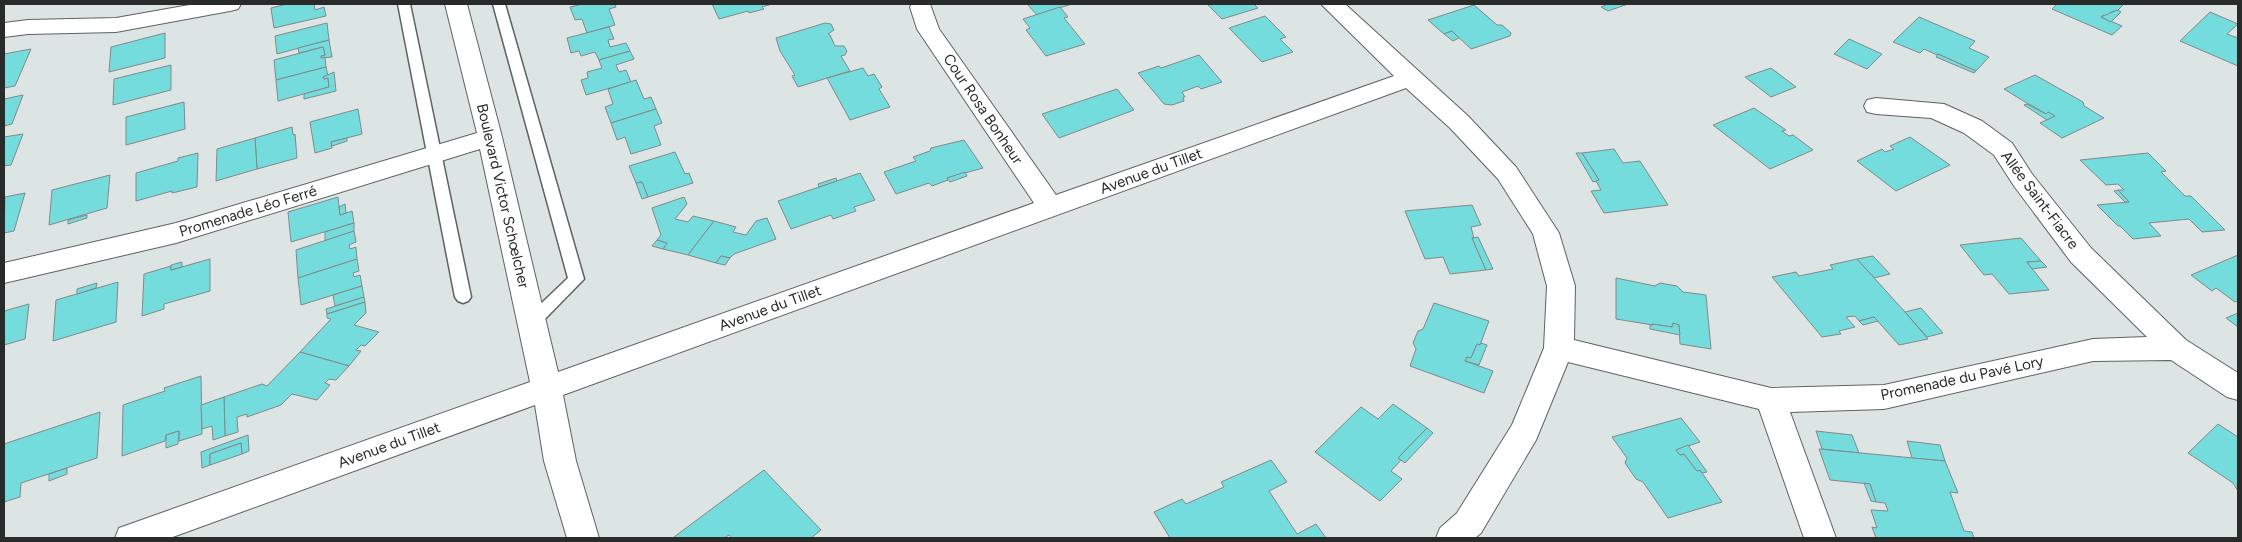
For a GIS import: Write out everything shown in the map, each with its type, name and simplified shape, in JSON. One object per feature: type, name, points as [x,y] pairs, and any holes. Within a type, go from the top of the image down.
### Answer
[{"type":"street","points":[[4,30],[28,27],[116,25],[230,4]]},
{"type":"street","name":"Boulevard Victor Schœlcher","points":[[456,4],[490,137],[547,389],[560,461],[582,538]]},
{"type":"street","points":[[1332,4],[1459,122],[1508,173],[1546,233],[1562,286],[1559,348],[1525,431],[1469,522],[1452,538]]},
{"type":"street","name":"Cour Rosa Bonheur","points":[[921,7],[928,29],[1050,207]]},
{"type":"street","name":"Avenue du Tillet","points":[[131,538],[1410,78]]},
{"type":"street","name":"Allée Saint-Fiacre","points":[[1876,106],[1935,110],[1973,127],[2003,149],[2023,180],[2081,255],[2176,348]]},
{"type":"street","name":"Promenade Léo Ferré","points":[[4,273],[176,233],[490,137]]},
{"type":"street","name":"Promenade du Pavé Lory","points":[[1559,348],[1771,400],[1884,397],[2093,350],[2176,348]]},
{"type":"street","points":[[2176,348],[2238,388]]},
{"type":"street","points":[[1771,400],[1820,538]]},
{"type":"lane","points":[[404,4],[463,298]]},
{"type":"lane","points":[[499,4],[576,279],[532,322]]},
{"type":"building","points":[[287,4],[314,4],[315,10],[324,7],[326,16],[274,28],[271,8]]},
{"type":"building","points":[[583,4],[615,4],[616,7],[609,9],[615,25],[587,33],[582,19],[575,20],[570,7]]},
{"type":"building","points":[[712,4],[772,4],[762,7],[764,9],[749,13],[748,11],[719,19]]},
{"type":"building","points":[[1027,4],[1072,4],[1037,15]]},
{"type":"building","points":[[1207,4],[1254,4],[1258,8],[1222,19]]},
{"type":"building","points":[[1608,4],[1628,4],[1608,11],[1601,7]]},
{"type":"building","points":[[2057,4],[2124,4],[2116,12],[2113,11],[2101,17],[2122,26],[2112,35],[2052,9]]},
{"type":"building","points":[[1474,5],[1497,25],[1502,25],[1511,33],[1510,36],[1471,49],[1452,31],[1444,34],[1428,20]]},
{"type":"building","points":[[1060,7],[1068,17],[1064,18],[1085,44],[1046,56],[1026,30],[1030,28],[1023,19]]},
{"type":"building","points":[[2117,10],[2121,12],[2111,22],[2101,17]]},
{"type":"building","points":[[2210,12],[2238,24],[2227,34],[2238,38],[2238,66],[2180,41]]},
{"type":"building","points":[[1265,16],[1286,37],[1280,39],[1293,52],[1262,62],[1229,28]]},
{"type":"building","points":[[1919,17],[1975,41],[1969,48],[1989,57],[1976,71],[1924,49],[1920,53],[1893,42]]},
{"type":"building","points":[[327,23],[329,40],[277,54],[275,36]]},
{"type":"building","points":[[825,23],[831,24],[834,30],[828,34],[835,46],[844,46],[847,51],[845,55],[841,56],[850,71],[798,87],[792,76],[795,75],[780,51],[776,38]]},
{"type":"building","points":[[609,27],[614,39],[608,40],[610,47],[626,43],[630,51],[599,60],[595,52],[581,56],[579,51],[571,53],[567,38]]},
{"type":"building","points":[[1452,31],[1459,38],[1453,41],[1444,34]]},
{"type":"building","points":[[165,33],[165,58],[109,72],[111,47]]},
{"type":"building","points":[[1849,39],[1882,54],[1867,69],[1834,54]]},
{"type":"building","points":[[329,40],[332,57],[321,58],[321,56],[325,55],[323,47],[299,53],[298,48]]},
{"type":"building","points":[[323,47],[325,55],[321,56],[321,58],[325,57],[326,67],[276,80],[274,60]]},
{"type":"building","points":[[31,49],[15,86],[4,88],[4,54]]},
{"type":"building","points":[[630,51],[634,59],[616,65],[619,72],[626,70],[631,82],[586,95],[581,80],[588,78],[587,72],[602,68],[599,60]]},
{"type":"building","points":[[1938,54],[1976,71],[1974,73],[1936,57]]},
{"type":"building","points":[[1199,55],[1222,82],[1201,89],[1198,86],[1182,92],[1185,97],[1183,97],[1184,101],[1172,105],[1164,104],[1138,73],[1159,66],[1161,68]]},
{"type":"building","points":[[171,65],[171,90],[113,105],[114,79]]},
{"type":"building","points":[[326,67],[328,76],[323,77],[324,79],[328,78],[329,87],[278,101],[276,80]]},
{"type":"building","points":[[863,68],[868,76],[874,74],[882,87],[879,89],[890,107],[850,120],[827,78]]},
{"type":"building","points":[[1771,68],[1796,87],[1771,97],[1745,77]]},
{"type":"building","points":[[334,72],[336,91],[304,99],[304,94],[329,87],[328,78],[324,79],[323,77]]},
{"type":"building","points":[[2035,75],[2083,102],[2084,106],[2104,118],[2062,138],[2040,123],[2055,116],[2048,112],[2046,114],[2004,89]]},
{"type":"building","points":[[636,80],[644,99],[651,97],[656,109],[611,123],[605,107],[613,104],[608,89]]},
{"type":"building","points":[[1117,89],[1134,110],[1059,138],[1042,114]]},
{"type":"building","points":[[23,95],[12,124],[4,126],[4,99]]},
{"type":"building","points":[[184,102],[185,129],[126,145],[126,117]]},
{"type":"building","points":[[2027,104],[2046,114],[2048,112],[2055,116],[2047,120],[2024,105]]},
{"type":"building","points":[[1754,108],[1786,130],[1782,131],[1789,136],[1793,135],[1813,150],[1770,169],[1713,125]]},
{"type":"building","points":[[358,109],[362,134],[331,142],[332,148],[315,153],[310,122]]},
{"type":"building","points":[[656,109],[662,123],[654,126],[661,145],[631,154],[625,137],[617,140],[611,123]]},
{"type":"building","points":[[292,127],[293,135],[295,134],[297,158],[257,169],[255,138]]},
{"type":"building","points":[[23,134],[11,165],[4,166],[4,137]]},
{"type":"building","points":[[1910,137],[1950,165],[1896,191],[1857,161],[1882,149],[1885,152],[1894,149],[1890,146]]},
{"type":"building","points":[[255,138],[257,169],[216,181],[217,149]]},
{"type":"building","points":[[347,138],[347,141],[332,146],[331,142]]},
{"type":"building","points":[[964,140],[983,168],[947,178],[948,180],[932,186],[929,183],[896,194],[884,172],[916,161],[913,157],[930,151],[931,148]]},
{"type":"building","points":[[1614,149],[1623,163],[1640,161],[1668,205],[1604,213],[1591,191],[1601,190],[1596,181],[1599,180],[1582,153]]},
{"type":"building","points":[[675,152],[685,174],[689,173],[693,183],[648,197],[642,182],[636,183],[629,166]]},
{"type":"building","points":[[198,153],[197,187],[172,193],[172,191],[136,201],[136,173]]},
{"type":"building","points":[[1576,153],[1582,153],[1599,180],[1593,182]]},
{"type":"building","points":[[2148,153],[2166,171],[2161,172],[2185,196],[2191,196],[2225,230],[2202,232],[2189,219],[2149,223],[2161,236],[2133,239],[2097,205],[2129,202],[2118,190],[2124,190],[2118,184],[2106,185],[2080,160]]},
{"type":"building","points":[[965,172],[967,176],[950,182],[947,178]]},
{"type":"building","points":[[860,173],[875,200],[854,207],[856,211],[833,219],[831,215],[791,229],[778,201]]},
{"type":"building","points":[[110,175],[107,208],[49,225],[52,190]]},
{"type":"building","points":[[836,178],[837,181],[819,187],[818,184]]},
{"type":"building","points":[[642,182],[648,197],[642,199],[636,183]]},
{"type":"building","points":[[2118,190],[2129,202],[2125,202],[2114,191]]},
{"type":"building","points":[[25,193],[14,231],[4,233],[5,197]]},
{"type":"building","points":[[338,197],[340,215],[352,211],[354,223],[291,242],[288,212]]},
{"type":"building","points":[[684,197],[687,204],[675,219],[688,222],[693,216],[714,221],[688,255],[663,249],[667,243],[657,240],[661,235],[652,208]]},
{"type":"building","points":[[345,204],[346,213],[340,215],[339,207]]},
{"type":"building","points":[[1472,205],[1481,225],[1471,227],[1474,238],[1472,238],[1486,270],[1450,274],[1443,257],[1425,259],[1405,211]]},
{"type":"building","points":[[87,215],[87,218],[68,224],[68,220]]},
{"type":"building","points":[[767,218],[776,239],[734,254],[730,258],[721,256],[716,263],[688,255],[714,221],[736,227],[733,232],[746,235],[756,221]]},
{"type":"building","points":[[354,223],[354,231],[325,241],[325,232]]},
{"type":"building","points":[[354,231],[356,242],[349,245],[350,249],[356,247],[357,259],[298,278],[296,250]]},
{"type":"building","points":[[1478,237],[1493,269],[1486,270],[1472,238]]},
{"type":"building","points":[[2021,238],[2041,261],[2027,262],[2049,290],[2009,294],[1992,274],[1984,275],[1960,245]]},
{"type":"building","points":[[657,240],[667,243],[663,249],[652,246]]},
{"type":"building","points":[[2238,255],[2238,301],[2235,302],[2216,288],[2212,291],[2191,275]]},
{"type":"building","points":[[721,256],[730,258],[725,265],[716,263]]},
{"type":"building","points":[[1873,256],[1890,274],[1874,278],[1857,259]]},
{"type":"building","points":[[210,259],[210,291],[164,304],[164,309],[142,316],[144,274],[171,266],[171,270]]},
{"type":"building","points":[[357,259],[359,271],[353,273],[354,277],[360,275],[362,286],[301,305],[298,278]]},
{"type":"building","points":[[1857,259],[1928,339],[1899,345],[1874,317],[1859,321],[1855,316],[1846,317],[1855,327],[1839,331],[1841,334],[1822,337],[1772,277],[1796,272],[1799,276],[1833,269],[1830,265]]},
{"type":"building","points":[[2041,261],[2047,267],[2032,269],[2027,262]]},
{"type":"building","points":[[182,262],[182,267],[171,270],[171,265]]},
{"type":"building","points":[[1616,278],[1655,286],[1660,283],[1677,286],[1683,292],[1706,295],[1711,349],[1680,344],[1679,325],[1673,323],[1672,327],[1616,319]]},
{"type":"building","points":[[118,282],[116,322],[53,341],[56,300]]},
{"type":"building","points":[[97,283],[96,288],[77,294],[77,289]]},
{"type":"building","points":[[362,286],[364,297],[335,306],[333,295]]},
{"type":"building","points":[[364,297],[365,302],[327,314],[326,309]]},
{"type":"building","points":[[365,302],[366,313],[354,325],[379,332],[365,346],[361,345],[356,350],[361,351],[349,366],[300,352],[331,319],[327,318],[327,314]]},
{"type":"building","points":[[1434,303],[1489,321],[1480,345],[1477,344],[1471,358],[1467,357],[1465,361],[1493,371],[1484,393],[1410,366],[1416,349],[1413,343],[1418,331],[1423,329]]},
{"type":"building","points":[[29,304],[25,339],[4,345],[4,311]]},
{"type":"building","points":[[1921,308],[1943,333],[1927,337],[1905,312]]},
{"type":"building","points":[[2238,313],[2238,327],[2226,318]]},
{"type":"building","points":[[1874,317],[1878,321],[1863,325],[1859,321]]},
{"type":"building","points":[[1673,323],[1679,325],[1680,335],[1650,329],[1652,324],[1672,327]]},
{"type":"building","points":[[1481,343],[1487,345],[1479,365],[1465,361],[1467,357],[1471,358],[1477,344],[1480,345]]},
{"type":"building","points":[[300,352],[349,366],[336,380],[329,379],[325,383],[330,385],[317,400],[292,394],[281,405],[247,417],[247,414],[237,417],[238,432],[225,436],[224,397],[262,384],[267,386]]},
{"type":"building","points":[[201,376],[202,434],[179,441],[179,431],[166,435],[165,441],[122,456],[123,405],[165,391],[164,388]]},
{"type":"building","points":[[224,397],[225,436],[213,440],[212,426],[202,429],[201,405]]},
{"type":"building","points":[[1393,404],[1427,428],[1398,458],[1401,460],[1391,471],[1402,479],[1380,501],[1315,452],[1361,407],[1378,419]]},
{"type":"building","points":[[100,412],[97,458],[21,483],[20,497],[4,502],[4,444]]},
{"type":"building","points":[[1681,418],[1700,442],[1676,450],[1680,455],[1684,454],[1697,471],[1700,470],[1722,502],[1668,518],[1643,482],[1636,479],[1625,463],[1627,458],[1612,437]]},
{"type":"building","points":[[2218,424],[2238,437],[2238,491],[2233,483],[2188,453]]},
{"type":"building","points":[[1427,428],[1433,433],[1405,463],[1398,458]]},
{"type":"building","points":[[179,431],[178,444],[166,448],[166,435]]},
{"type":"building","points":[[1816,431],[1852,435],[1859,453],[1822,449]]},
{"type":"building","points":[[248,435],[249,451],[242,454],[241,443],[210,454],[210,465],[202,468],[201,452]]},
{"type":"building","points":[[1907,441],[1940,445],[1945,461],[1912,458]]},
{"type":"building","points":[[241,443],[242,454],[210,465],[210,454]]},
{"type":"building","points":[[1688,445],[1707,472],[1697,471],[1684,454],[1680,455],[1676,450]]},
{"type":"building","points":[[1819,449],[1945,461],[1958,493],[1950,492],[1964,531],[1972,532],[1974,538],[1876,538],[1872,527],[1877,528],[1871,510],[1888,511],[1885,503],[1876,502],[1870,484],[1830,480]]},
{"type":"building","points":[[1271,460],[1287,482],[1269,491],[1297,534],[1316,524],[1326,538],[1170,538],[1154,512],[1182,499],[1186,504],[1224,487],[1221,482]]},
{"type":"building","points":[[67,468],[67,474],[49,481],[49,474]]},
{"type":"building","points":[[764,470],[821,530],[811,538],[732,538],[729,535],[724,538],[674,537]]},
{"type":"building","points":[[1864,483],[1870,484],[1876,502],[1871,501]]}]
